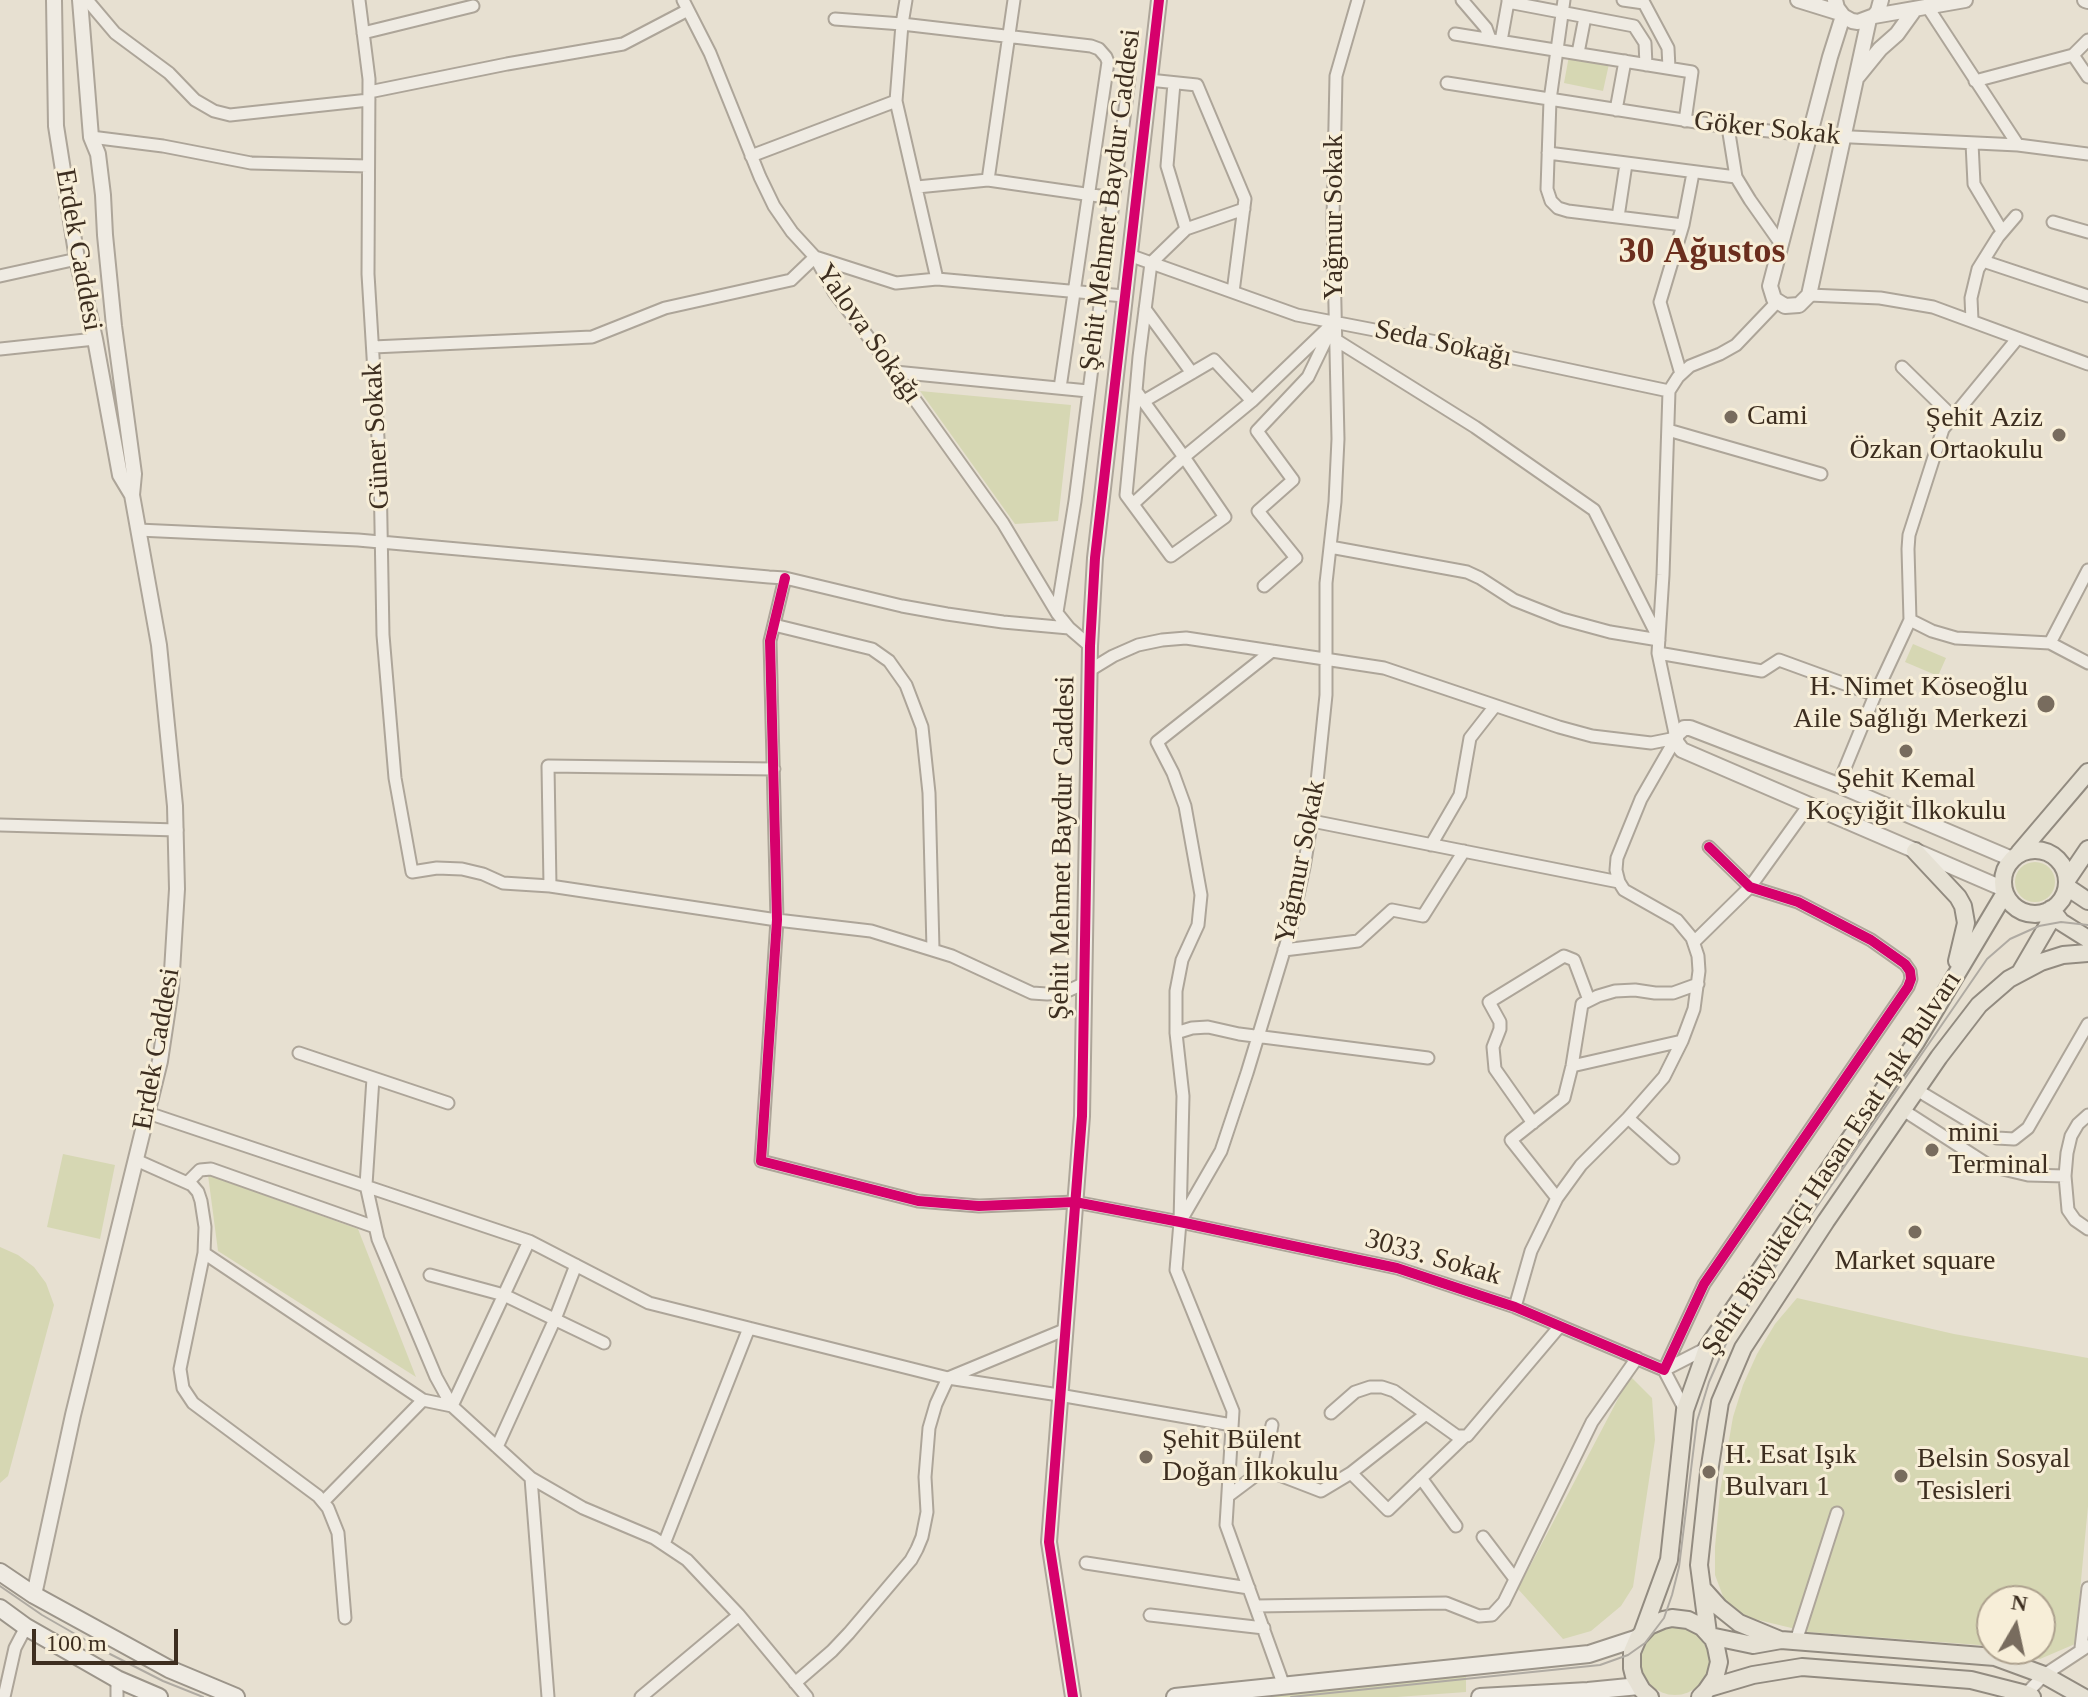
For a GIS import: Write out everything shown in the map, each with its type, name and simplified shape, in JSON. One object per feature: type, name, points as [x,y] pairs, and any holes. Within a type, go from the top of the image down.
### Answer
[{"type":"main road","points":[[2088,772],[2015,857],[2003,876],[2011,903],[2025,912],[2050,910],[2062,899],[2067,883],[2088,849]]},
{"type":"main road","points":[[2015,857],[2031,850],[2046,851],[2063,865],[2067,883],[2088,901]]},
{"type":"main road","points":[[1915,851],[1958,897],[1965,911],[1965,929],[1949,986]]},
{"type":"main road","name":"Şehit Büyükelçi Hasan Esat Işık Bulvarı","points":[[1641,1692],[1631,1660],[1634,1645],[1669,1560],[1685,1410],[1707,1348],[1890,1080],[2005,891]]},
{"type":"main road","points":[[2050,910],[2061,922],[2088,939]]},
{"type":"main road","points":[[2021,972],[2049,923],[2050,910]]},
{"type":"main road","points":[[2021,972],[2051,958],[2088,953]]},
{"type":"main road","name":"Şehit Büyükelçi Hasan Esat Işık Bulvarı","points":[[1705,1693],[1715,1678],[1719,1662],[1709,1634],[1699,1565],[1720,1402],[1743,1348],[1826,1221],[1979,1005],[1998,987],[2021,972]]},
{"type":"main road","points":[[0,1572],[34,1595],[169,1669],[236,1697]]},
{"type":"main road","points":[[1702,1588],[1739,1623],[1789,1641]]},
{"type":"main road","points":[[0,1608],[26,1627],[117,1679],[159,1697]]},
{"type":"main road","points":[[1175,1697],[1589,1654],[1641,1634],[1656,1622],[1678,1618],[1695,1623],[1709,1634],[1753,1645],[1789,1641],[1995,1657],[2044,1675],[2083,1697]]},
{"type":"main road","points":[[1705,1693],[1753,1675],[1802,1667],[1971,1680],[2027,1696]]},
{"type":"main road","points":[[1480,1697],[1588,1691],[1641,1692]]},
{"type":"street","name":"Erdek Caddesi","points":[[54,0],[56,126],[77,259],[120,475],[132,495]]},
{"type":"street","name":"Erdek Caddesi","points":[[34,1595],[76,1401],[162,1048],[171,988],[177,889],[177,830],[159,645],[132,495],[134,474],[114,326],[98,154],[91,137],[80,0]]},
{"type":"street","points":[[87,0],[115,33],[169,73],[197,102],[230,115],[369,96],[507,64],[623,44],[686,5]]},
{"type":"street","name":"Güner Sokak","points":[[359,0],[369,96],[368,274],[380,471],[383,635],[399,806],[412,872],[437,868],[462,869],[503,883],[550,886]]},
{"type":"street","points":[[906,0],[896,101],[937,279]]},
{"type":"street","points":[[988,180],[1014,0]]},
{"type":"street","name":"Şehit Mehmet Baydur Caddesi","points":[[1073,1697],[1049,1542],[1082,1116],[1090,646],[1095,558],[1159,0]]},
{"type":"street","name":"Yağmur Sokak","points":[[1284,1686],[1226,1525],[1233,1411],[1176,1270],[1180,1222],[1221,1151],[1258,1036],[1298,898],[1312,821],[1323,731],[1327,659],[1326,583],[1337,455],[1333,219],[1336,76],[1358,0]]},
{"type":"street","points":[[1462,0],[1495,40]]},
{"type":"street","points":[[1564,0],[1550,100],[1549,197],[1568,211],[1683,225]]},
{"type":"street","points":[[1623,0],[1644,3],[1668,48],[1669,68]]},
{"type":"street","points":[[1798,0],[1835,9],[1852,21],[1965,0]]},
{"type":"street","points":[[1835,9],[1830,57],[1770,286],[1771,295],[1785,306],[1795,307],[1809,295],[1871,17],[1881,0]]},
{"type":"street","points":[[1495,40],[1508,1],[1634,26],[1645,43],[1646,65]]},
{"type":"street","name":"Yalova Sokağı","points":[[686,5],[716,67],[774,206],[815,257],[834,292],[1003,523],[1057,613],[1090,646]]},
{"type":"street","points":[[363,33],[473,6]]},
{"type":"street","points":[[1856,80],[1871,59],[1921,8]]},
{"type":"street","points":[[1921,8],[2018,145]]},
{"type":"street","points":[[1578,53],[1585,17]]},
{"type":"street","points":[[835,19],[1091,46],[1106,57],[1108,62],[1060,388]]},
{"type":"street","points":[[1455,34],[1692,72],[1685,121]]},
{"type":"street","points":[[1975,81],[2073,55],[2088,40]]},
{"type":"street","points":[[2073,55],[2088,77]]},
{"type":"street","points":[[1616,110],[1625,61]]},
{"type":"street","points":[[1057,613],[1075,501],[1129,78]]},
{"type":"street","points":[[1149,80],[1197,85],[1245,199],[1233,292]]},
{"type":"street","points":[[1174,83],[1167,166],[1186,229]]},
{"type":"street","name":"Göker Sokak","points":[[1447,83],[1728,127],[2087,152]]},
{"type":"street","points":[[751,156],[896,101]]},
{"type":"street","points":[[1728,127],[1736,177],[1781,244]]},
{"type":"street","points":[[91,137],[163,146],[251,163],[368,166]]},
{"type":"street","points":[[1972,143],[1974,184],[2002,231]]},
{"type":"street","points":[[1548,153],[1736,177]]},
{"type":"street","points":[[1618,217],[1626,164]]},
{"type":"street","points":[[1681,374],[1660,302],[1683,225],[1693,173]]},
{"type":"street","points":[[917,187],[988,180],[1113,198]]},
{"type":"street","points":[[1136,391],[1225,517],[1171,556],[1126,495],[1136,391],[1151,263],[1186,229],[1244,209]]},
{"type":"street","points":[[1972,320],[1972,287],[1983,261],[2002,231],[2016,216]]},
{"type":"street","points":[[2053,222],[2088,232]]},
{"type":"street","name":"Seda Sokağı","points":[[1129,255],[1297,315],[1669,391]]},
{"type":"street","points":[[373,347],[592,337],[665,308],[791,280],[815,257],[896,283],[937,279],[1124,296]]},
{"type":"street","points":[[0,276],[77,259]]},
{"type":"street","points":[[1983,261],[2088,296]]},
{"type":"street","points":[[1809,295],[1857,296],[1933,307],[2088,364]]},
{"type":"street","points":[[1679,744],[1658,653],[1669,391],[1681,374],[1697,362],[1736,345],[1777,302]]},
{"type":"street","points":[[1145,309],[1192,373]]},
{"type":"street","points":[[1133,504],[1252,401],[1335,322]]},
{"type":"street","points":[[1264,586],[1296,558],[1258,511],[1293,480],[1257,431],[1308,377],[1335,322]]},
{"type":"street","points":[[0,349],[95,339]]},
{"type":"street","points":[[1838,785],[1910,620],[1909,535],[1943,429],[2017,339]]},
{"type":"street","points":[[1336,340],[1464,420],[1594,510],[1659,640]]},
{"type":"street","points":[[1144,401],[1214,360],[1252,401]]},
{"type":"street","points":[[1902,367],[1953,417]]},
{"type":"street","points":[[895,372],[1088,391]]},
{"type":"street","points":[[1668,430],[1821,474]]},
{"type":"street","points":[[138,530],[381,542],[785,578],[902,606],[959,616],[1069,628]]},
{"type":"street","points":[[1330,547],[1467,572],[1514,600],[1562,619],[1610,632],[1659,640]]},
{"type":"street","points":[[2050,643],[2088,570]]},
{"type":"street","points":[[777,920],[770,641],[785,578]]},
{"type":"street","points":[[1910,620],[1956,638],[2050,643],[2088,663]]},
{"type":"street","points":[[774,625],[872,649],[889,661],[906,685],[922,727],[929,793],[933,949]]},
{"type":"street","points":[[1090,670],[1125,650],[1174,638],[1384,668],[1567,730],[1609,740],[1679,744],[2005,891]]},
{"type":"street","points":[[1180,1222],[1183,1096],[1176,1033],[1177,980],[1182,960],[1198,925],[1201,895],[1185,806],[1157,742],[1272,651]]},
{"type":"street","points":[[1658,653],[1762,671],[1779,660],[1875,695]]},
{"type":"street","points":[[1431,845],[1460,795],[1470,738],[1495,706]]},
{"type":"street","points":[[1515,1307],[1531,1251],[1557,1198],[1581,1165],[1664,1077],[1694,1009],[1699,965],[1688,931],[1677,920],[1624,890],[1616,870],[1617,858],[1641,799],[1679,744],[1681,730],[1690,728],[2015,857]]},
{"type":"street","points":[[774,769],[548,766],[550,886],[871,931],[933,949],[1032,993],[1063,993],[1085,983]]},
{"type":"street","points":[[1694,942],[1750,887],[1809,805]]},
{"type":"street","points":[[1312,821],[1619,882]]},
{"type":"street","points":[[0,825],[177,830]]},
{"type":"street","points":[[1664,1370],[1704,1284],[1910,983],[1910,971],[1905,964],[1871,940],[1798,902],[1750,887],[1709,847]]},
{"type":"street","points":[[1284,950],[1358,941],[1392,910],[1423,916],[1464,851]]},
{"type":"street","name":"3033. Sokak","points":[[777,920],[761,1161],[939,1204],[979,1206],[1075,1202],[1397,1268],[1515,1307],[1664,1370]]},
{"type":"street","points":[[1533,1123],[1495,1069],[1493,1047],[1500,1022],[1489,1002],[1564,956],[1574,960],[1589,1000]]},
{"type":"street","points":[[1557,1198],[1511,1140],[1564,1098],[1582,1004],[1606,993],[1625,990],[1673,993],[1698,984]]},
{"type":"street","points":[[1917,1090],[1997,1138],[2014,1139],[2028,1128],[2088,1024]]},
{"type":"street","points":[[1176,1033],[1208,1027],[1428,1058]]},
{"type":"street","points":[[1572,1066],[1682,1041]]},
{"type":"street","points":[[299,1053],[448,1103]]},
{"type":"street","points":[[373,1078],[366,1185],[375,1227],[436,1377],[452,1406],[531,1478],[572,1502],[664,1544],[697,1569],[807,1697]]},
{"type":"street","points":[[1903,1110],[1990,1166],[2028,1175],[2065,1176]]},
{"type":"street","points":[[148,1113],[529,1241],[649,1303],[948,1378],[1232,1425]]},
{"type":"street","points":[[2088,1115],[2071,1136],[2065,1176],[2068,1210],[2075,1220],[2088,1229]]},
{"type":"street","points":[[1628,1118],[1673,1158]]},
{"type":"street","points":[[136,1160],[188,1182],[196,1188],[201,1201],[205,1227],[204,1253],[180,1369],[185,1393],[193,1403],[323,1502],[332,1515],[338,1533],[345,1618]]},
{"type":"street","points":[[188,1182],[200,1170],[211,1169],[375,1227]]},
{"type":"street","points":[[452,1406],[529,1241]]},
{"type":"street","points":[[204,1253],[423,1400],[452,1406]]},
{"type":"street","points":[[497,1447],[576,1265]]},
{"type":"street","points":[[430,1275],[504,1295],[604,1343]]},
{"type":"street","points":[[1351,1473],[1388,1510],[1469,1434],[1560,1326]]},
{"type":"street","points":[[664,1544],[749,1328]]},
{"type":"street","points":[[795,1683],[849,1633],[917,1549],[927,1512],[925,1468],[929,1428],[948,1378],[1064,1330]]},
{"type":"street","points":[[1664,1370],[1707,1348]]},
{"type":"street","points":[[1256,1606],[1446,1603],[1479,1616],[1488,1617],[1496,1613],[1592,1422],[1637,1358]]},
{"type":"street","points":[[1664,1370],[1685,1410]]},
{"type":"street","points":[[1331,1413],[1355,1392],[1376,1387],[1394,1391],[1457,1436],[1464,1437]]},
{"type":"street","points":[[323,1502],[423,1400]]},
{"type":"street","points":[[1264,1469],[1321,1491],[1351,1473],[1426,1414]]},
{"type":"street","points":[[1228,1496],[1264,1469],[1272,1425]]},
{"type":"street","points":[[531,1478],[548,1697]]},
{"type":"street","points":[[1421,1478],[1456,1526]]},
{"type":"street","points":[[1789,1641],[1837,1513]]},
{"type":"street","points":[[1483,1537],[1515,1579]]},
{"type":"street","points":[[1086,1563],[1249,1588]]},
{"type":"street","points":[[2027,1696],[2044,1675],[2085,1647],[2088,1588]]},
{"type":"street","points":[[641,1697],[739,1615]]},
{"type":"street","points":[[1150,1615],[1264,1628]]},
{"type":"street","points":[[4,1697],[15,1648],[26,1627]]},
{"type":"street","points":[[117,1679],[117,1697]]},
{"type":"green space","points":[[1569,56],[1609,64],[1603,91],[1564,83]]},
{"type":"green space","points":[[920,391],[1071,405],[1058,521],[1015,524]]},
{"type":"green space","points":[[1913,644],[1946,658],[1938,676],[1905,662]]},
{"type":"green space","points":[[2035,862],[2049,868],[2055,882],[2049,896],[2035,902],[2021,896],[2015,882],[2021,868]]},
{"type":"green space","points":[[63,1154],[115,1165],[100,1239],[47,1227]]},
{"type":"green space","points":[[208,1175],[358,1229],[416,1377],[218,1251]]},
{"type":"green space","points":[[0,1247],[34,1267],[46,1283],[54,1305],[8,1476],[0,1483]]},
{"type":"green space","points":[[1797,1298],[1954,1334],[2088,1358],[2088,1506],[2075,1644],[2056,1652],[2056,1585],[1976,1585],[1976,1645],[1808,1632],[1746,1617],[1734,1610],[1724,1599],[1715,1575],[1720,1492],[1733,1417],[1743,1385],[1775,1324]]},
{"type":"green space","points":[[1630,1376],[1652,1398],[1655,1440],[1633,1587],[1621,1606],[1591,1631],[1563,1639],[1518,1589]]},
{"type":"green space","points":[[1668,1627],[1682,1627],[1694,1632],[1704,1642],[1709,1661],[1704,1680],[1694,1690],[1682,1695],[1668,1695],[1656,1690],[1646,1680],[1641,1668],[1641,1654],[1646,1642],[1656,1632]]},
{"type":"green space","points":[[1466,1675],[1466,1692],[1397,1697],[1248,1697]]},
{"type":"tram line","points":[[1291,1697],[1600,1665],[1628,1655],[1645,1643],[1664,1618],[1672,1595],[1679,1567],[1697,1421],[1709,1382],[1732,1330],[1987,959],[2010,939],[2039,926],[2061,922],[2088,925]]},
{"type":"tram line","points":[[0,1586],[42,1615],[110,1654],[203,1697]]},
{"type":"cycle path","points":[[1073,1697],[1049,1542],[1082,1116],[1090,646],[1095,558],[1159,0]]},
{"type":"cycle path","points":[[785,578],[770,641],[777,920],[761,1161],[918,1201],[979,1206],[1075,1202],[1397,1268],[1515,1307],[1664,1370],[1704,1284],[1911,979],[1905,964],[1871,940],[1798,902],[1750,887],[1709,847]]},
{"type":"place","name":"Cami","points":[[1731,417]]},
{"type":"place","name":"Şehit Aziz Özkan Ortaokulu","points":[[2059,435]]},
{"type":"place","name":"H. Nimet Köseoğlu Aile Sağlığı Merkezi","points":[[2046,704]]},
{"type":"place","name":"Şehit Kemal Koçyiğit İlkokulu","points":[[1906,751]]},
{"type":"place","name":"mini Terminal","points":[[1932,1150]]},
{"type":"place","name":"Market square","points":[[1915,1232]]},
{"type":"place","name":"Şehit Bülent Doğan İlkokulu","points":[[1146,1457]]},
{"type":"place","name":"H. Esat Işık Bulvarı 1","points":[[1709,1472]]},
{"type":"place","name":"Belsin Sosyal Tesisleri","points":[[1901,1476]]},
{"type":"district","name":"30 Ağustos","points":[[1702,253]]}]
